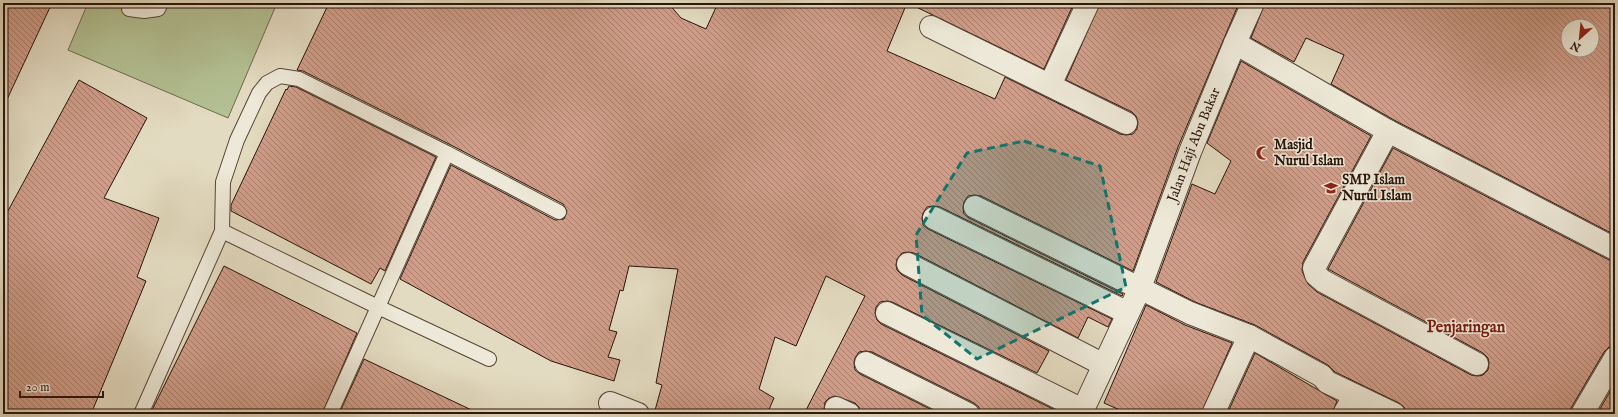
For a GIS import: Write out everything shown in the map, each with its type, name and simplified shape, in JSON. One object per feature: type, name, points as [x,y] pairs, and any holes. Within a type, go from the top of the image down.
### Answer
[{"type":"street","points":[[1050,85],[1088,3]]},
{"type":"street","name":"Jalan Haji Abu Bakar","points":[[1082,412],[1140,288],[1190,152],[1234,43],[1253,3]]},
{"type":"street","points":[[931,27],[1126,123]]},
{"type":"street","points":[[1234,43],[1388,131],[1615,249]]},
{"type":"street","points":[[1388,131],[1314,268],[1316,275],[1323,281],[1477,364]]},
{"type":"street","points":[[975,206],[1140,288],[1190,312],[1249,336],[1291,358],[1322,376],[1349,405],[1394,414]]},
{"type":"street","points":[[934,218],[1128,313]]},
{"type":"street","points":[[908,264],[1104,365]]},
{"type":"street","points":[[887,313],[1082,412]]},
{"type":"street","points":[[1213,414],[1249,336]]},
{"type":"street","points":[[1582,414],[1615,358]]},
{"type":"street","points":[[866,364],[968,414]]},
{"type":"street","points":[[610,403],[638,414]]},
{"type":"lane","points":[[129,9],[144,12],[158,8],[161,3]]},
{"type":"lane","points":[[141,414],[222,231],[224,182],[237,140],[259,93],[267,83],[280,76],[298,78],[447,153],[559,212]]},
{"type":"lane","points":[[330,414],[447,153]]},
{"type":"lane","points":[[222,231],[488,359]]},
{"type":"highlighted area","points":[[1024,141],[1100,166],[1126,287],[977,359],[922,315],[916,235],[967,153]]},
{"type":"green space","points":[[88,3],[277,3],[228,118],[68,50]]},
{"type":"building","points":[[3,3],[52,3],[3,108]]},
{"type":"building","points":[[329,3],[668,3],[681,18],[706,29],[718,3],[907,3],[887,51],[995,99],[1005,77],[1120,134],[1126,135],[1133,134],[1137,129],[1138,122],[1136,116],[1132,112],[1066,80],[1100,3],[1239,3],[1178,147],[1133,271],[981,196],[968,196],[964,202],[964,214],[969,218],[1123,294],[1122,296],[940,207],[927,207],[923,213],[923,225],[928,229],[1112,319],[1108,327],[1088,317],[1078,338],[914,253],[908,252],[902,253],[897,259],[897,270],[902,275],[1049,351],[1037,373],[892,302],[880,302],[876,307],[875,313],[877,320],[881,324],[1063,414],[980,414],[979,407],[974,403],[872,352],[866,351],[859,352],[855,358],[855,370],[860,374],[940,414],[861,414],[859,407],[855,403],[835,396],[829,398],[825,402],[825,414],[804,414],[865,296],[826,276],[796,346],[775,337],[759,389],[774,398],[767,414],[654,414],[662,385],[656,383],[678,269],[629,266],[623,291],[620,290],[609,330],[617,332],[608,357],[620,360],[614,381],[551,361],[400,279],[451,165],[555,220],[564,219],[567,211],[563,204],[451,145],[303,71],[297,70]]},
{"type":"building","points":[[908,3],[1074,3],[1044,69]]},
{"type":"building","points":[[1265,3],[1615,3],[1615,235],[1394,120],[1331,84],[1344,55],[1306,38],[1294,62],[1251,38]]},
{"type":"building","points":[[1241,61],[1371,136],[1303,262],[1302,271],[1308,284],[1317,292],[1471,375],[1483,375],[1488,370],[1488,358],[1483,353],[1328,269],[1393,148],[1609,260],[1615,261],[1615,346],[1609,347],[1604,352],[1571,408],[1570,414],[1406,414],[1404,407],[1399,403],[1335,372],[1328,365],[1255,325],[1195,302],[1156,282],[1192,184],[1215,194],[1231,161],[1207,143]]},
{"type":"building","points":[[79,80],[147,118],[104,198],[159,218],[137,277],[146,281],[91,414],[3,414],[3,220]]},
{"type":"building","points":[[289,86],[296,87],[436,157],[385,271],[380,268],[371,284],[231,211],[231,205],[286,89],[287,90]]},
{"type":"building","points":[[224,266],[357,333],[322,414],[150,414]]},
{"type":"building","points":[[1146,305],[1185,325],[1232,343],[1201,414],[1129,414],[1104,403]]},
{"type":"building","points":[[1255,353],[1337,401],[1332,414],[1227,414]]},
{"type":"building","points":[[364,359],[480,414],[339,414]]},
{"type":"building","points":[[1615,383],[1615,414],[1597,414]]},
{"type":"place","name":"Masjid Nurul Islam","points":[[1263,153]]},
{"type":"place","name":"SMP Islam Nurul Islam","points":[[1331,188]]},
{"type":"district","name":"Penjaringan","points":[[1466,328]]}]
